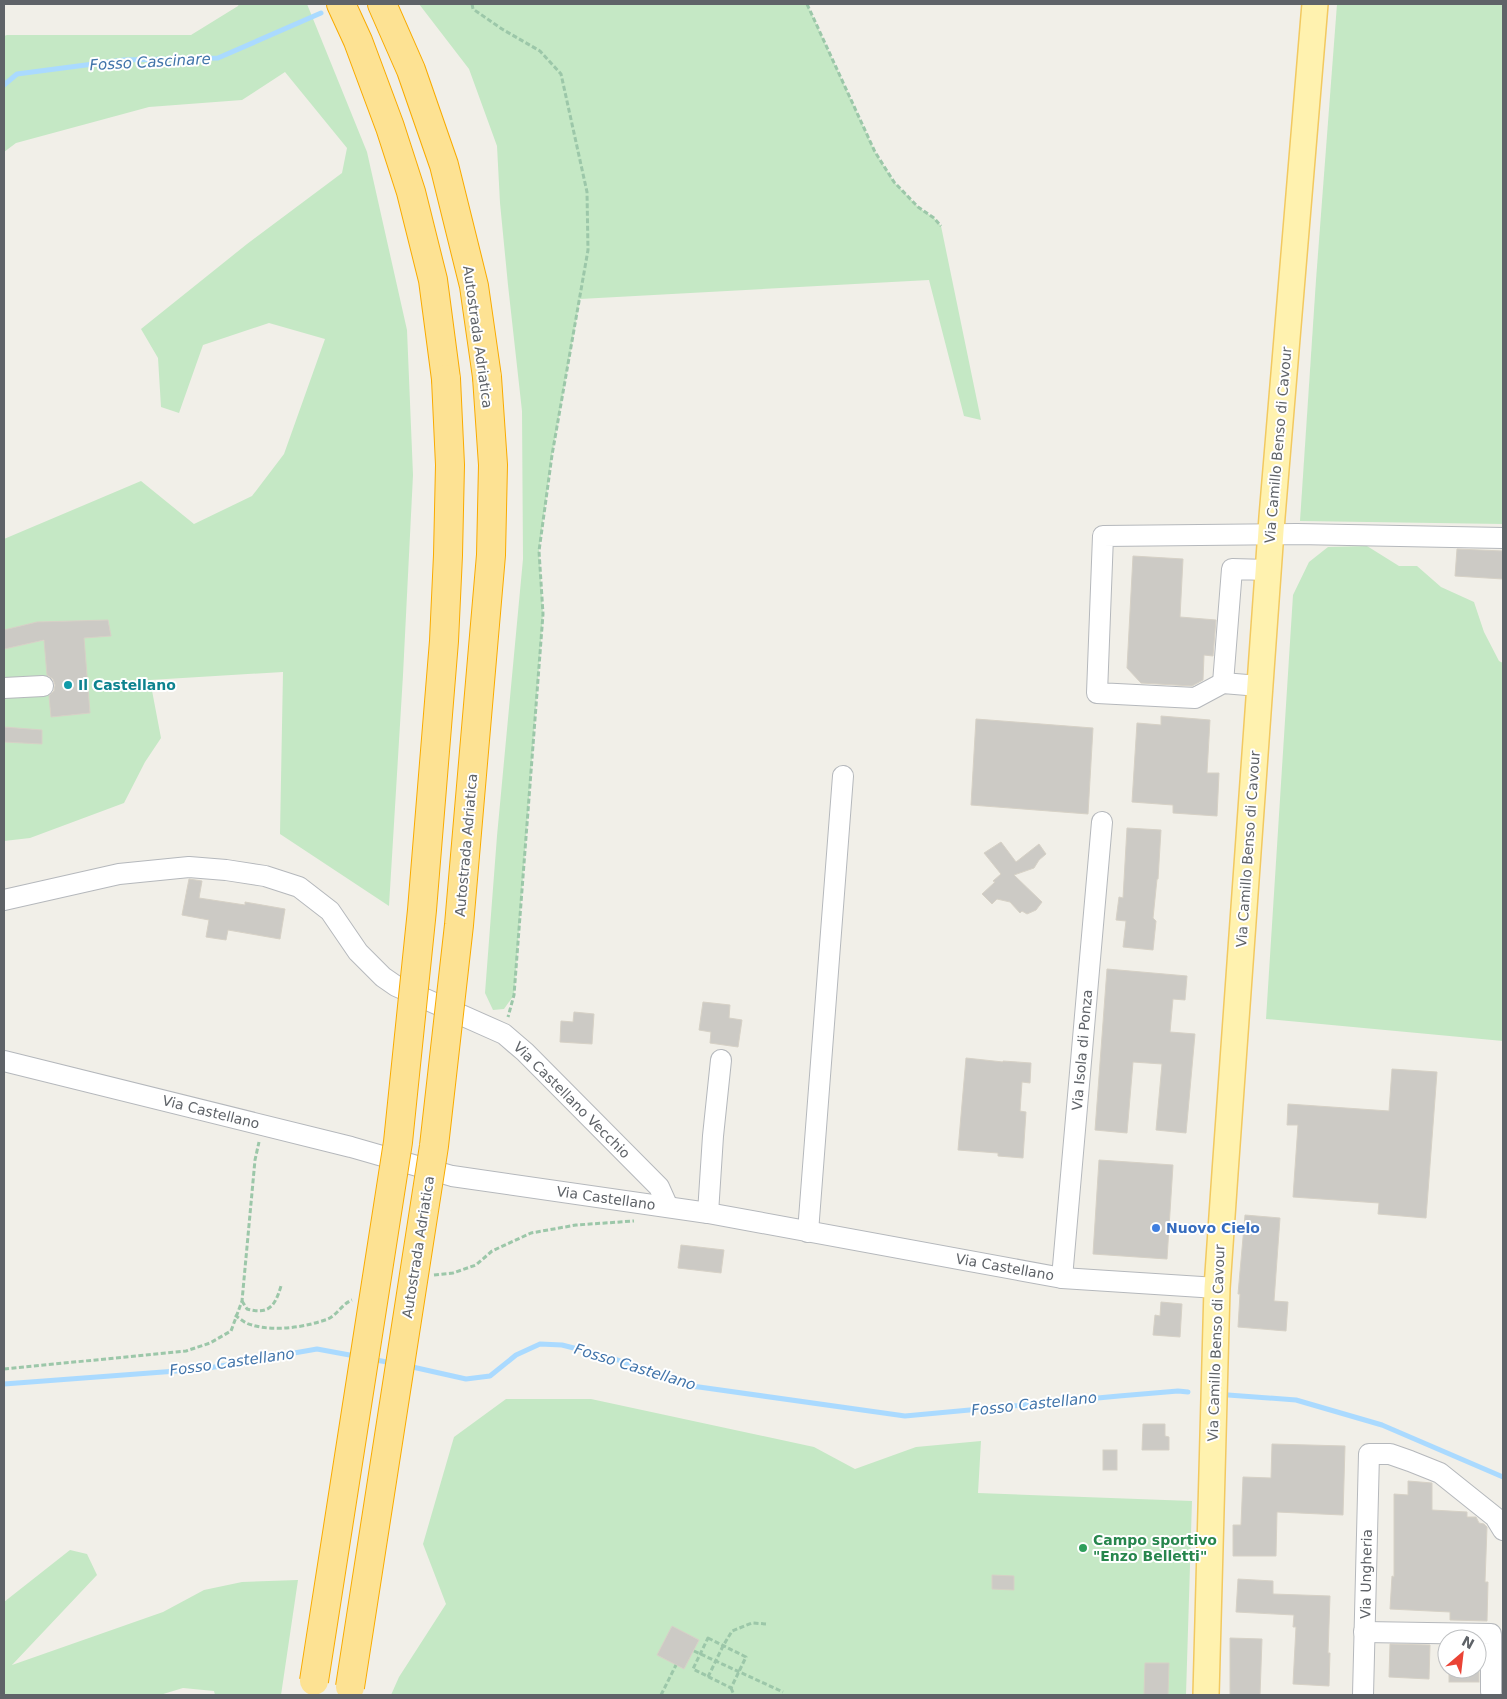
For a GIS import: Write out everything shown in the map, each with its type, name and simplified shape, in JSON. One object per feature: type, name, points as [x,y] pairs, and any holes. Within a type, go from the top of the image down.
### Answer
[{"type":"highway","points":[[313,1688],[398,1142],[422,910],[444,641],[450,465],[446,379],[433,280],[411,192],[390,127],[362,49],[341,4]]},
{"type":"highway","name":"Autostrada Adriatica","points":[[350,1691],[434,1146],[459,925],[490,555],[493,466],[487,377],[474,286],[444,165],[411,70],[382,4]]},
{"type":"main road","name":"Via Camillo Benso di Cavour","points":[[1206,1695],[1217,1288],[1259,686],[1315,4]]},
{"type":"street","points":[[1259,686],[1222,684],[1195,698],[1098,693],[1103,536],[1271,534],[1503,538]]},
{"type":"street","points":[[1222,684],[1232,569],[1268,570]]},
{"type":"street","points":[[4,688],[42,686]]},
{"type":"street","points":[[808,1232],[844,776]]},
{"type":"street","name":"Via Isola di Ponza","points":[[1062,1278],[1102,822]]},
{"type":"street","name":"Via Castellano Vecchio","points":[[4,900],[119,874],[189,867],[265,876],[299,887],[330,911],[358,952],[383,977],[396,986],[504,1034],[525,1052],[659,1187],[668,1207]]},
{"type":"street","points":[[708,1213],[713,1136],[721,1060]]},
{"type":"street","name":"Via Castellano","points":[[4,1061],[351,1148],[452,1176],[708,1213],[1062,1278],[1217,1288]]},
{"type":"street","name":"Via Ungheria","points":[[1362,1695],[1369,1454],[1390,1454],[1440,1473],[1495,1517],[1503,1530]]},
{"type":"street","points":[[1364,1632],[1491,1634],[1491,1692]]},
{"type":"path","points":[[472,4],[473,9],[502,29],[540,51],[561,74],[587,192],[588,250],[552,455],[539,551],[543,614],[528,829],[514,995],[504,1034]]},
{"type":"path","points":[[807,4],[875,152],[894,182],[918,207],[934,218],[941,226]]},
{"type":"path","points":[[4,1369],[186,1351],[210,1344],[231,1331],[235,1315],[242,1301],[257,1149]]},
{"type":"path","points":[[433,1276],[453,1273],[476,1265],[492,1251],[531,1233],[576,1225],[638,1221]]},
{"type":"path","points":[[242,1301],[247,1309],[258,1312],[269,1308],[276,1301],[281,1286]]},
{"type":"path","points":[[235,1315],[249,1325],[270,1329],[297,1326],[329,1318],[348,1302],[356,1298]]},
{"type":"path","points":[[708,1677],[732,1632],[752,1623],[767,1624]]},
{"type":"path","points":[[730,1688],[746,1657],[708,1638],[693,1669],[730,1688],[734,1695]]},
{"type":"path","points":[[694,1651],[783,1692]]},
{"type":"path","points":[[661,1695],[676,1665]]},
{"type":"green space","points":[[239,4],[307,4],[367,152],[407,330],[413,475],[389,906],[280,834],[283,672],[150,680],[161,738],[145,762],[124,803],[30,838],[4,841],[4,742],[42,743],[41,730],[4,727],[4,649],[40,641],[111,636],[108,620],[37,622],[4,630],[4,539],[141,481],[194,524],[252,496],[284,454],[325,339],[269,323],[203,345],[179,413],[161,407],[158,358],[141,329],[247,244],[342,173],[347,148],[285,72],[242,100],[149,107],[16,143],[4,152],[4,36],[191,35]],"holes":[[[85,654],[90,713],[51,717],[46,657]]]},
{"type":"green space","points":[[419,4],[807,4],[875,152],[894,182],[918,207],[934,218],[941,226],[981,420],[964,416],[929,280],[580,299],[552,455],[539,551],[543,614],[514,995],[504,1009],[493,1010],[485,993],[497,836],[523,559],[522,411],[500,203],[497,146],[469,69]]},
{"type":"green space","points":[[1337,4],[1503,4],[1503,524],[1300,521]]},
{"type":"green space","points":[[1367,546],[1399,566],[1417,566],[1441,587],[1474,602],[1484,632],[1499,661],[1503,663],[1503,1041],[1266,1019],[1293,595],[1309,562],[1328,547]]},
{"type":"green space","points":[[506,1399],[591,1399],[814,1447],[855,1469],[916,1447],[981,1441],[978,1493],[1192,1501],[1186,1695],[391,1695],[399,1677],[446,1604],[423,1544],[454,1437]],"holes":[[[672,1626],[699,1640],[684,1669],[657,1655]]]},
{"type":"green space","points":[[70,1550],[87,1554],[97,1575],[12,1665],[163,1612],[204,1590],[242,1582],[298,1580],[281,1695],[215,1695],[214,1691],[183,1688],[160,1695],[4,1695],[4,1602]]},
{"type":"building","points":[[1457,549],[1503,551],[1503,579],[1455,576]]},
{"type":"building","points":[[1133,556],[1183,559],[1180,617],[1216,620],[1213,656],[1204,655],[1203,680],[1192,686],[1141,683],[1127,668]]},
{"type":"building","points":[[108,620],[111,636],[84,638],[90,713],[51,717],[49,696],[54,691],[55,685],[53,679],[47,675],[44,640],[4,649],[4,630],[37,622]]},
{"type":"building","points":[[1161,716],[1210,720],[1207,773],[1219,773],[1217,816],[1173,813],[1173,805],[1132,802],[1137,723],[1161,725]]},
{"type":"building","points":[[976,719],[1093,728],[1088,814],[971,805]]},
{"type":"building","points":[[4,727],[42,730],[42,744],[4,742]]},
{"type":"building","points":[[1127,828],[1161,830],[1153,918],[1156,921],[1153,950],[1123,947],[1126,921],[1116,920],[1119,897],[1123,898]]},
{"type":"building","points":[[1001,842],[1016,862],[1039,844],[1046,854],[1034,868],[1014,875],[1042,902],[1036,910],[1027,914],[1022,911],[1020,913],[1010,902],[997,899],[992,904],[982,894],[1001,874],[984,853]]},
{"type":"building","points":[[189,879],[202,881],[199,898],[245,905],[245,902],[285,909],[280,939],[228,930],[226,940],[206,937],[209,920],[182,915]]},
{"type":"building","points":[[1107,969],[1187,976],[1185,1000],[1173,999],[1170,1032],[1195,1034],[1186,1133],[1156,1130],[1162,1064],[1133,1062],[1127,1133],[1095,1130]]},
{"type":"building","points":[[703,1002],[730,1005],[729,1018],[742,1020],[738,1047],[710,1043],[711,1032],[699,1030]]},
{"type":"building","points":[[574,1012],[594,1014],[592,1044],[560,1042],[561,1021],[573,1022]]},
{"type":"building","points":[[966,1058],[1031,1063],[1030,1083],[1022,1082],[1020,1111],[1026,1112],[1023,1158],[998,1156],[998,1153],[958,1150]]},
{"type":"building","points":[[1392,1069],[1437,1072],[1426,1218],[1378,1214],[1379,1203],[1293,1197],[1298,1125],[1287,1125],[1288,1104],[1389,1111]]},
{"type":"building","points":[[1099,1160],[1173,1165],[1167,1259],[1093,1254]]},
{"type":"building","points":[[1245,1215],[1280,1218],[1274,1301],[1288,1302],[1286,1331],[1238,1327],[1240,1294],[1238,1294]]},
{"type":"building","points":[[681,1245],[724,1250],[721,1273],[678,1268]]},
{"type":"building","points":[[1161,1302],[1182,1304],[1180,1337],[1153,1335],[1155,1315],[1160,1316]]},
{"type":"building","points":[[1143,1424],[1165,1424],[1165,1436],[1169,1437],[1169,1450],[1142,1450]]},
{"type":"building","points":[[1272,1444],[1345,1446],[1343,1515],[1277,1512],[1276,1556],[1233,1556],[1233,1525],[1241,1525],[1243,1477],[1271,1478]]},
{"type":"building","points":[[1103,1450],[1117,1450],[1117,1470],[1103,1470]]},
{"type":"building","points":[[1408,1481],[1432,1483],[1432,1510],[1467,1512],[1467,1517],[1476,1517],[1479,1523],[1487,1527],[1485,1582],[1488,1582],[1487,1621],[1450,1620],[1450,1612],[1390,1609],[1392,1576],[1394,1577],[1394,1494],[1408,1495]]},
{"type":"building","points":[[992,1575],[1014,1576],[1014,1590],[992,1589]]},
{"type":"building","points":[[1238,1579],[1273,1581],[1273,1594],[1330,1596],[1329,1686],[1293,1684],[1296,1627],[1293,1627],[1294,1615],[1236,1612]]},
{"type":"building","points":[[672,1626],[699,1640],[684,1669],[657,1655]]},
{"type":"building","points":[[1230,1638],[1262,1639],[1260,1695],[1230,1695]]},
{"type":"building","points":[[1390,1644],[1430,1645],[1429,1679],[1389,1677]]},
{"type":"building","points":[[1145,1663],[1169,1663],[1168,1695],[1144,1695]]},
{"type":"building","points":[[1449,1679],[1479,1679],[1479,1682],[1449,1682]]},
{"type":"waterway","name":"Fosso Cascinare","points":[[4,85],[17,74],[124,60],[218,58],[321,13]]},
{"type":"waterway","name":"Fosso Castellano","points":[[408,1366],[466,1379],[490,1376],[516,1355],[540,1344],[562,1345],[609,1357],[692,1386],[905,1416],[1119,1396],[1178,1391],[1188,1392]]},
{"type":"waterway","name":"Fosso Castellano","points":[[4,1384],[203,1369],[317,1349],[355,1356]]},
{"type":"waterway","name":"Fosso Castellano","points":[[371,1359],[392,1363]]},
{"type":"waterway","name":"Fosso Castellano","points":[[1228,1395],[1296,1400],[1382,1425],[1503,1477]]},
{"type":"place","name":"Il Castellano","points":[[68,685]]},
{"type":"place","name":"Nuovo Cielo","points":[[1156,1228]]},
{"type":"place","name":"Campo sportivo \"Enzo Belletti\"","points":[[1083,1548]]}]
